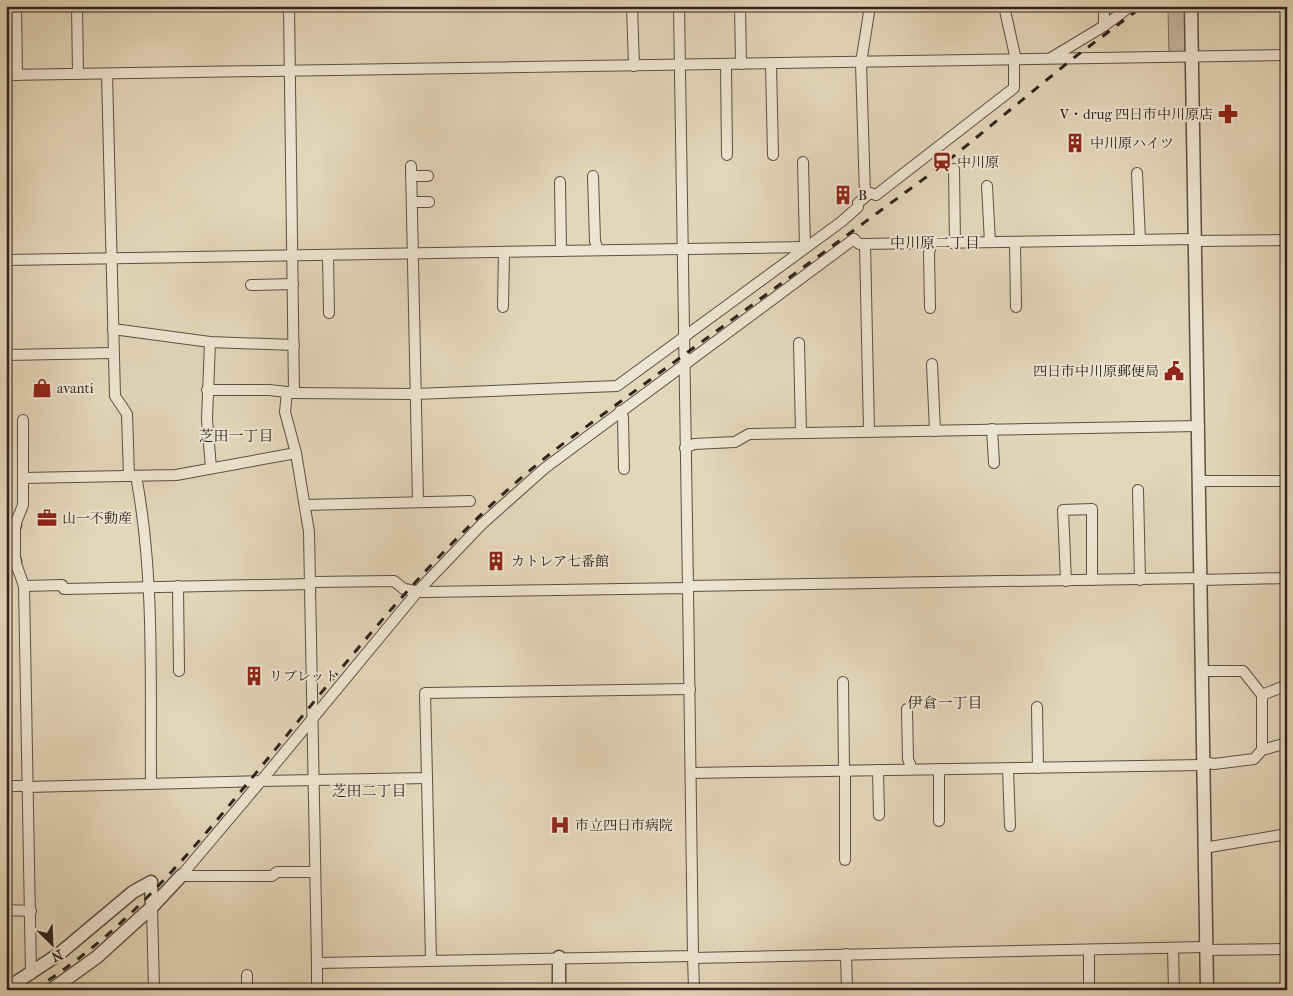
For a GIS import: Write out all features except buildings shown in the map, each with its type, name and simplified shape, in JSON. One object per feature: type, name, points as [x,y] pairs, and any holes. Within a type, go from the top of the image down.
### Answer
[{"type":"street","points":[[16,6],[12,75],[862,63],[869,61],[1051,58],[1071,60],[1287,56]]},
{"type":"street","points":[[77,6],[78,74]]},
{"type":"street","points":[[289,6],[294,345],[290,393],[285,412],[296,453],[310,532],[317,990]]},
{"type":"street","points":[[632,6],[634,66]]},
{"type":"street","points":[[679,6],[694,990]]},
{"type":"street","points":[[740,6],[741,64]]},
{"type":"street","points":[[865,196],[862,63],[870,6]]},
{"type":"street","points":[[208,390],[415,394],[614,387],[852,214],[865,196],[870,193],[876,195],[1014,88],[1015,60],[1004,6]]},
{"type":"street","points":[[1104,6],[1104,26]]},
{"type":"street","points":[[1051,58],[1104,26],[1131,6]]},
{"type":"street","points":[[1191,6],[1207,990]]},
{"type":"street","points":[[771,64],[773,155]]},
{"type":"street","points":[[726,65],[727,155]]},
{"type":"street","points":[[107,74],[110,258],[115,396],[127,414],[132,476],[145,523],[148,587],[151,783]]},
{"type":"street","points":[[803,162],[805,247]]},
{"type":"street","points":[[954,170],[955,244]]},
{"type":"street","points":[[418,502],[411,171],[428,176]]},
{"type":"street","points":[[1137,173],[1140,240]]},
{"type":"street","points":[[593,176],[595,241],[598,250]]},
{"type":"street","points":[[560,182],[561,250]]},
{"type":"street","points":[[987,186],[990,242]]},
{"type":"street","points":[[412,202],[428,202]]},
{"type":"street","points":[[57,988],[97,957],[152,907],[181,876],[418,591],[458,548],[513,496],[545,468],[620,412],[685,367],[854,240],[860,244],[931,245],[990,242],[1287,240]]},
{"type":"street","points":[[1015,242],[1016,306]]},
{"type":"street","points":[[865,244],[869,431]]},
{"type":"street","points":[[930,308],[928,253],[931,245]]},
{"type":"street","points":[[6,260],[805,247]]},
{"type":"street","points":[[504,252],[504,307]]},
{"type":"street","points":[[328,255],[329,313]]},
{"type":"street","points":[[250,285],[293,284]]},
{"type":"street","points":[[113,330],[210,342],[294,345]]},
{"type":"street","points":[[210,342],[208,390],[212,468]]},
{"type":"street","points":[[799,343],[801,433]]},
{"type":"street","points":[[6,355],[113,353]]},
{"type":"street","points":[[932,364],[935,431]]},
{"type":"street","points":[[620,412],[623,417],[624,469]]},
{"type":"street","points":[[23,420],[23,505],[10,525],[10,561],[24,586],[31,974]]},
{"type":"street","points":[[685,448],[694,444],[734,442],[749,434],[1199,426]]},
{"type":"street","points":[[992,429],[994,464]]},
{"type":"street","points":[[23,478],[176,475],[296,453]]},
{"type":"street","points":[[1200,481],[1287,481]]},
{"type":"street","points":[[1138,490],[1140,580]]},
{"type":"street","points":[[305,505],[470,501]]},
{"type":"street","points":[[1066,581],[1063,510],[1092,509],[1092,580]]},
{"type":"street","points":[[24,586],[62,585],[64,588],[148,587],[394,581],[404,590],[418,591],[1287,578]]},
{"type":"street","points":[[178,586],[179,671]]},
{"type":"street","points":[[1202,671],[1242,671],[1262,695],[1262,750]]},
{"type":"street","points":[[843,682],[845,860]]},
{"type":"street","points":[[1262,695],[1287,685]]},
{"type":"street","points":[[431,960],[426,693],[690,688]]},
{"type":"street","points":[[1037,707],[1038,768]]},
{"type":"street","points":[[907,709],[908,759],[912,769]]},
{"type":"street","points":[[691,773],[1214,764],[1254,759],[1262,750],[1287,743]]},
{"type":"street","points":[[939,769],[939,821]]},
{"type":"street","points":[[1008,769],[1010,826]]},
{"type":"street","points":[[878,770],[879,815]]},
{"type":"street","points":[[6,786],[428,778]]},
{"type":"street","points":[[1204,848],[1287,834]]},
{"type":"street","points":[[181,876],[272,876],[277,872],[315,872]]},
{"type":"street","points":[[6,989],[31,974],[84,936],[133,892],[151,882],[154,990]]},
{"type":"street","points":[[6,910],[31,911]]},
{"type":"street","points":[[317,963],[559,957],[693,957],[1173,948],[1287,949]]},
{"type":"street","points":[[1173,948],[1174,990]]},
{"type":"street","points":[[1089,950],[1089,990]]},
{"type":"street","points":[[846,954],[847,990]]},
{"type":"street","points":[[559,957],[559,990]]},
{"type":"street","points":[[247,975],[247,990]]},
{"type":"shaded area","points":[[1186,10],[1187,52],[1169,54],[1168,11]]},
{"type":"railway","points":[[33,990],[68,967],[101,941],[161,883],[217,821],[372,631],[444,551],[522,477],[564,443],[944,164],[1071,60],[1143,6]]},
{"type":"place","name":"V・drug 四日市中川原店","points":[[1228,114]]},
{"type":"place","name":"中川原ハイツ","points":[[1075,143]]},
{"type":"place","name":"中川原","points":[[942,162]]},
{"type":"place","name":"B","points":[[843,195]]},
{"type":"place","name":"四日市中川原郵便局","points":[[1174,371]]},
{"type":"place","name":"avanti","points":[[42,388]]},
{"type":"place","name":"山一不動産","points":[[47,518]]},
{"type":"place","name":"カトレア七番館","points":[[496,561]]},
{"type":"place","name":"リブレット","points":[[254,676]]},
{"type":"place","name":"市立四日市病院","points":[[560,825]]},
{"type":"district","name":"中川原二丁目","points":[[935,243]]},
{"type":"district","name":"芝田一丁目","points":[[236,436]]},
{"type":"district","name":"伊倉一丁目","points":[[945,703]]},
{"type":"district","name":"芝田二丁目","points":[[369,791]]}]
